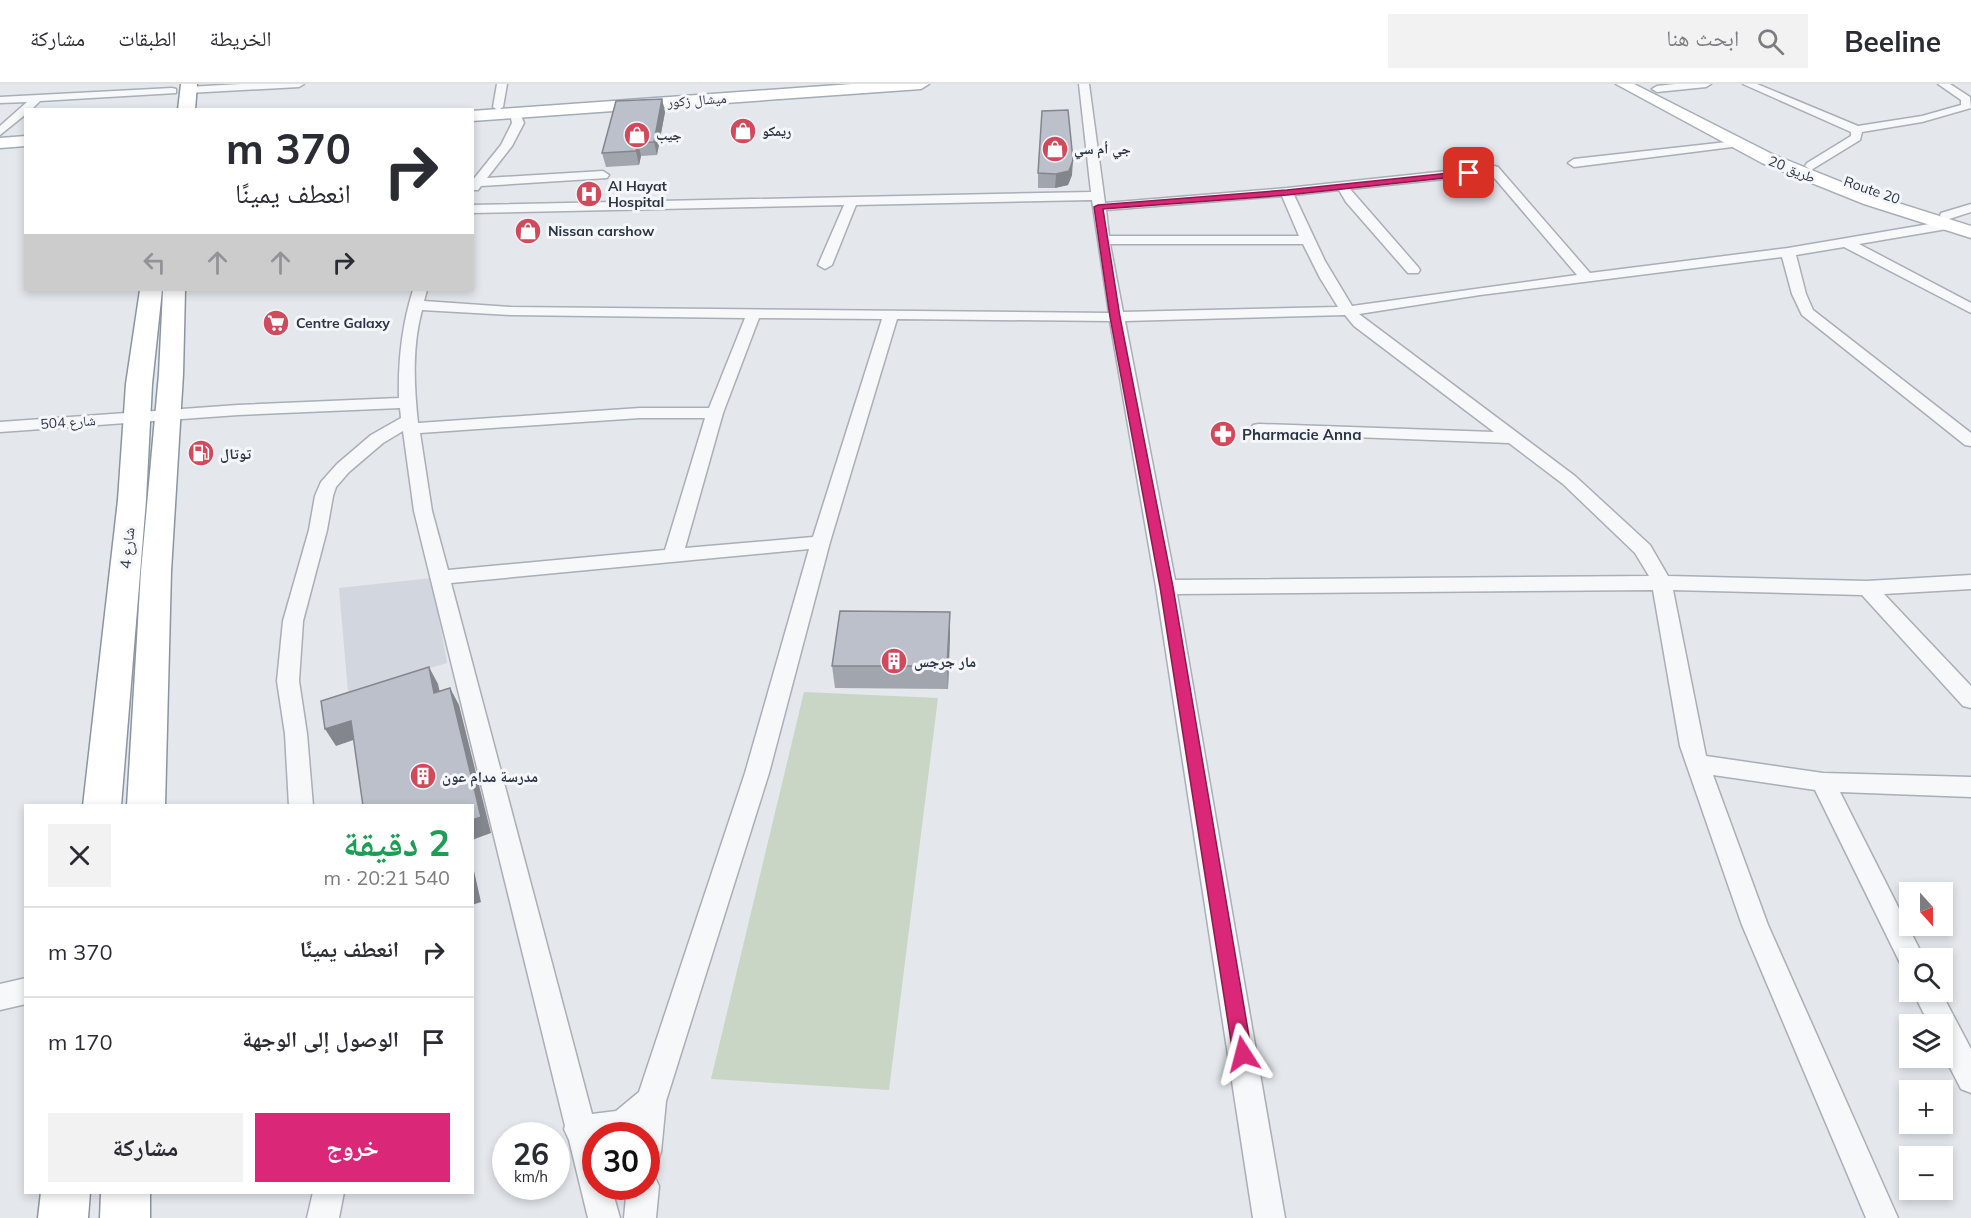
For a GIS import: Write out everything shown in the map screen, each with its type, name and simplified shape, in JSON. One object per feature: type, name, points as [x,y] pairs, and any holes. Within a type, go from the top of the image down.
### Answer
[{"type":"main road","name":"ميشال زكور","points":[[474,109],[831,84]]},
{"type":"main road","name":"ميشال زكور","points":[[474,116],[921,84]]},
{"type":"main road","name":"طريق 20","points":[[1623,84],[1736,144],[1831,185],[1946,220],[1971,232]]},
{"type":"main road","name":"Route 20","points":[[1651,87],[1730,130],[1811,166],[1946,220],[1971,224]]},
{"type":"main road","points":[[0,142],[24,141]]},
{"type":"main road","points":[[0,149],[24,147]]},
{"type":"main road","name":"شارع 4","points":[[102,804],[132,500],[137,418],[151,291]]},
{"type":"main road","name":"شارع 4","points":[[146,804],[155,582],[171,365],[174,291]]},
{"type":"main road","points":[[63,1218],[66,1194]]},
{"type":"main road","points":[[124,1218],[126,1194]]},
{"type":"street","points":[[0,100],[37,98],[179,100],[299,84]]},
{"type":"street","points":[[498,107],[502,84]]},
{"type":"street","points":[[1084,84],[1102,240],[1166,587],[1269,1218]]},
{"type":"street","points":[[1651,87],[1706,84]]},
{"type":"street","points":[[1749,84],[1857,130],[1922,119],[1966,106],[1966,99],[1961,94],[1943,84]]},
{"type":"street","points":[[26,108],[37,98]]},
{"type":"street","points":[[0,132],[24,110]]},
{"type":"street","points":[[476,185],[512,136],[518,123],[515,113]]},
{"type":"street","points":[[1811,166],[1856,138],[1857,130]]},
{"type":"street","points":[[1574,163],[1736,144]]},
{"type":"street","points":[[474,209],[852,200],[1098,201],[1287,192],[1494,170],[1587,278]]},
{"type":"street","points":[[476,185],[603,175]]},
{"type":"street","points":[[1343,187],[1350,199],[1413,270]]},
{"type":"street","points":[[1287,192],[1307,240],[1347,311],[1359,323],[1569,480],[1643,549],[1662,583],[1691,746],[1755,925],[1882,1218]]},
{"type":"street","points":[[825,265],[852,200]]},
{"type":"street","points":[[415,305],[501,310],[1115,317],[1347,311],[1847,243],[1946,220],[1971,208]]},
{"type":"street","points":[[1102,240],[1307,240]]},
{"type":"street","points":[[1847,243],[1971,309]]},
{"type":"street","points":[[1788,252],[1799,294],[1807,312],[1971,441]]},
{"type":"street","points":[[420,291],[406,346],[409,417],[423,511],[579,1129],[604,1218]]},
{"type":"street","points":[[673,555],[714,413],[754,313]]},
{"type":"street","points":[[649,1122],[651,1101],[757,773],[821,542],[891,314]]},
{"type":"street","name":"شارع 504","points":[[0,427],[166,415],[409,417],[714,413]]},
{"type":"street","points":[[301,804],[296,734],[288,681],[291,641],[295,612],[318,530],[327,486],[334,476],[358,454],[409,417]]},
{"type":"street","points":[[1259,429],[1512,438]]},
{"type":"street","points":[[441,578],[821,542]]},
{"type":"street","points":[[1166,587],[1662,583],[1867,588],[1971,582]]},
{"type":"street","points":[[1867,588],[1971,700]]},
{"type":"street","points":[[1698,764],[1822,782],[1971,787]]},
{"type":"street","points":[[1822,782],[1906,948]]},
{"type":"street","points":[[0,997],[24,991]]},
{"type":"street","points":[[1932,1002],[1971,1079]]},
{"type":"street","points":[[579,1129],[611,1129],[622,1126],[634,1120],[651,1101]]},
{"type":"street","points":[[323,1218],[329,1194]]},
{"type":"street","points":[[640,1218],[642,1200]]},
{"type":"shaded area","points":[[432,578],[447,663],[348,692],[339,588]]},
{"type":"green space","points":[[804,692],[938,698],[889,1090],[711,1079]]},
{"type":"building","name":"جيب","points":[[662,99],[654,142],[638,143],[636,151],[602,153],[616,101]]},
{"type":"building","name":"جي أم سي","points":[[1068,110],[1073,160],[1069,171],[1056,174],[1038,173],[1042,111]]},
{"type":"building","points":[[840,611],[950,612],[947,666],[832,666]]},
{"type":"building","name":"مدرسة مدام عون","points":[[429,667],[434,693],[450,688],[481,817],[474,819],[474,804],[363,804],[351,721],[325,729],[321,701]]},
{"type":"place","name":"ريمكو","points":[[743,131]]},
{"type":"place","name":"جيب","points":[[637,135]]},
{"type":"place","name":"جي أم سي","points":[[1055,149]]},
{"type":"place","name":"Al Hayat Hospital","points":[[589,194]]},
{"type":"place","name":"Nissan carshow","points":[[528,231]]},
{"type":"place","name":"Centre Galaxy","points":[[276,323]]},
{"type":"place","name":"Pharmacie Anna","points":[[1223,434]]},
{"type":"place","name":"توتال","points":[[201,453]]},
{"type":"place","name":"مار جرجس","points":[[894,661]]},
{"type":"place","name":"مدرسة مدام عون","points":[[423,776]]},
{"type":"route","points":[[1243,1054],[1166,587],[1115,317],[1098,207],[1287,192],[1469,173]]}]
